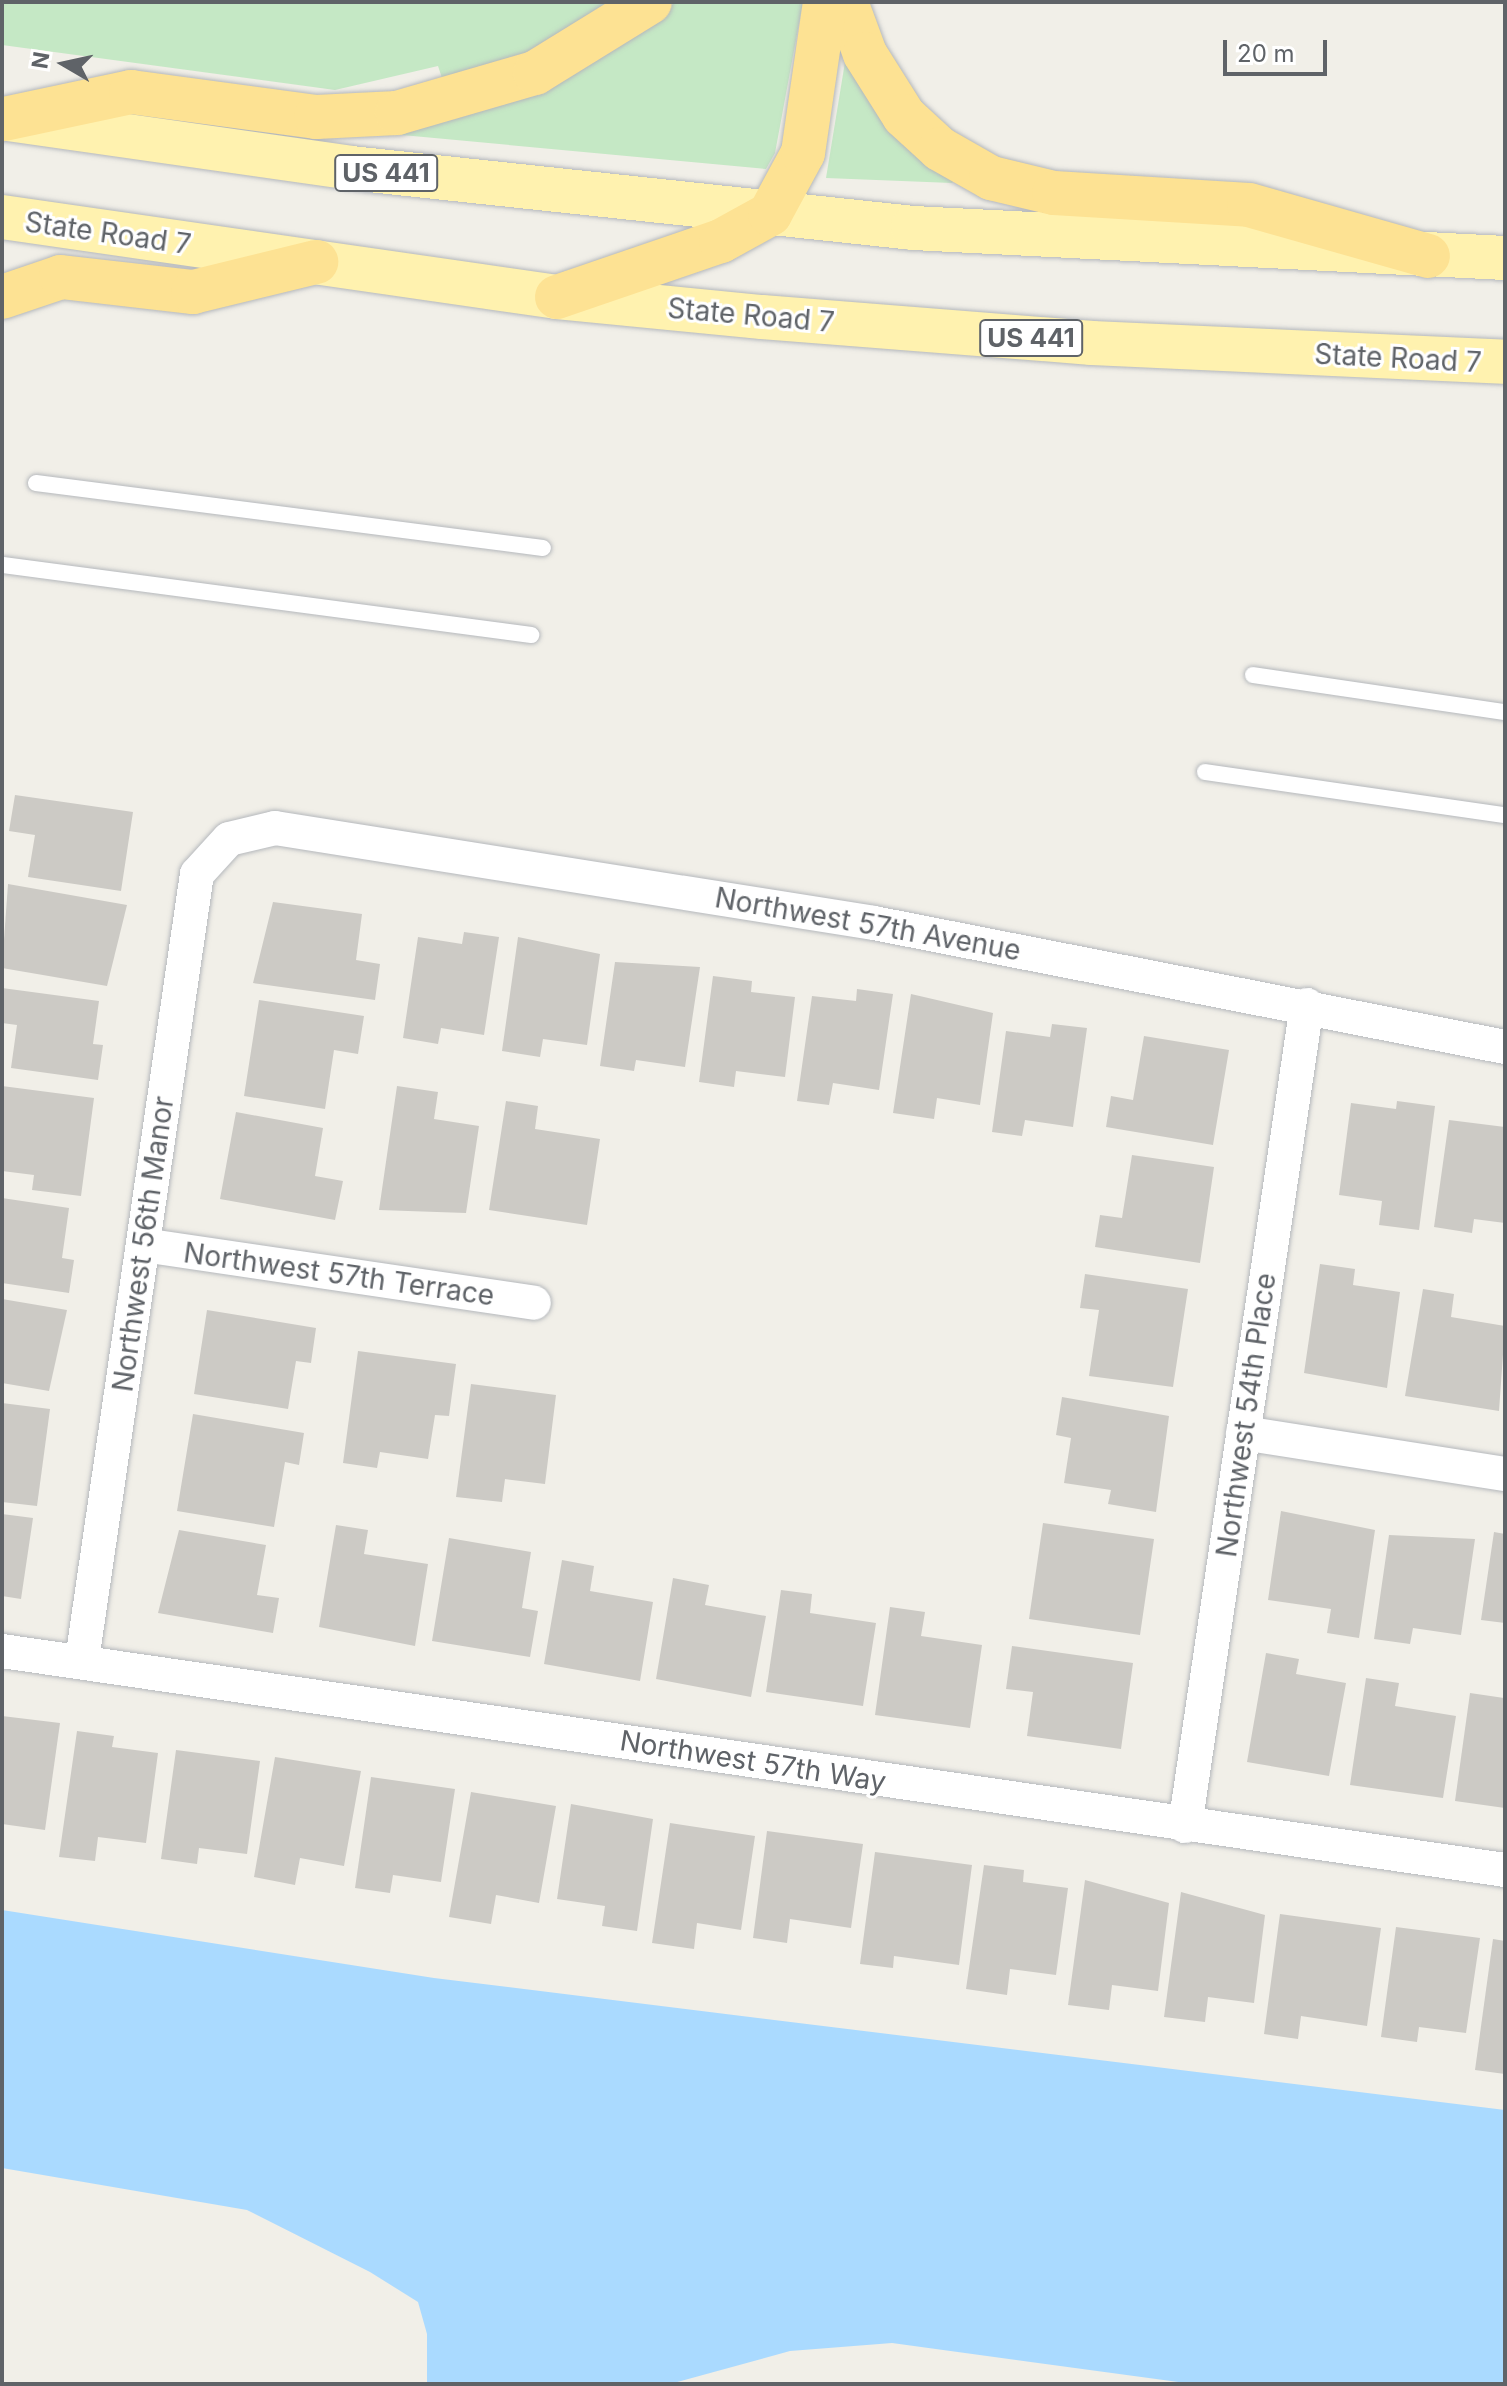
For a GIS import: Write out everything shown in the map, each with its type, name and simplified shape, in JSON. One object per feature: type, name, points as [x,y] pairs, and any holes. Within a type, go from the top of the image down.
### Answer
[{"type":"highway","points":[[3,118],[131,92],[316,117],[397,113],[535,73],[650,2]]},
{"type":"highway","points":[[557,297],[721,241],[770,214],[803,153],[825,2]]},
{"type":"highway","points":[[846,2],[865,54],[904,116],[957,161],[991,178],[1054,193],[1249,205],[1428,256]]},
{"type":"highway","points":[[2,297],[61,277],[193,292],[316,262]]},
{"type":"main road","name":"US 441","points":[[3,118],[351,168],[770,214],[1428,256],[1505,258]]},
{"type":"main road","name":"State Road 7","points":[[2,217],[557,297],[1092,343],[1505,362]]},
{"type":"street","name":"Northwest 57th Avenue","points":[[229,839],[275,828],[874,923],[1307,1005],[1505,1047]]},
{"type":"street","name":"Northwest 56th Manor","points":[[82,1660],[197,874],[229,839]]},
{"type":"street","name":"Northwest 54th Place","points":[[1185,1826],[1307,1005]]},
{"type":"street","name":"Northwest 57th Terrace","points":[[143,1245],[534,1303]]},
{"type":"street","points":[[1243,1433],[1505,1474]]},
{"type":"street","name":"Northwest 57th Way","points":[[2,1651],[82,1660],[1185,1826],[1505,1870]]},
{"type":"lane","points":[[36,483],[543,548]]},
{"type":"lane","points":[[3,565],[531,635]]},
{"type":"lane","points":[[1253,675],[1505,712]]},
{"type":"lane","points":[[1205,772],[1505,815]]},
{"type":"green space","points":[[2,2],[624,2],[521,56],[444,84],[438,66],[335,90],[2,45]]},
{"type":"green space","points":[[676,2],[803,2],[775,153],[766,169],[402,135],[402,129],[513,101],[594,62]]},
{"type":"green space","points":[[845,62],[954,181],[952,183],[826,178]]},
{"type":"water","points":[[2,1910],[434,1978],[1505,2110],[1505,2384],[1193,2384],[892,2343],[790,2351],[670,2384],[427,2384],[427,2334],[418,2302],[370,2272],[247,2210],[2,2168]]},
{"type":"building","points":[[15,795],[133,812],[121,891],[28,877],[35,835],[9,831]]},
{"type":"building","points":[[8,884],[127,905],[107,986],[2,968]]},
{"type":"building","points":[[273,902],[362,914],[356,960],[380,964],[375,1000],[253,983]]},
{"type":"building","points":[[464,932],[499,937],[484,1035],[441,1028],[438,1044],[403,1038],[418,937],[462,944]]},
{"type":"building","points":[[518,937],[600,954],[587,1045],[543,1039],[540,1057],[502,1051]]},
{"type":"building","points":[[615,962],[700,967],[685,1067],[636,1060],[634,1071],[600,1066]]},
{"type":"building","points":[[713,976],[752,981],[751,992],[795,997],[785,1077],[736,1071],[734,1087],[699,1082]]},
{"type":"building","points":[[2,988],[99,1001],[93,1044],[103,1045],[98,1080],[11,1068],[17,1025],[2,1023]]},
{"type":"building","points":[[857,989],[893,994],[879,1090],[833,1083],[829,1105],[797,1101],[812,996],[856,1001]]},
{"type":"building","points":[[911,994],[993,1013],[980,1105],[937,1098],[934,1119],[893,1113]]},
{"type":"building","points":[[259,1000],[364,1016],[358,1054],[334,1050],[325,1109],[244,1096]]},
{"type":"building","points":[[1052,1024],[1087,1028],[1073,1127],[1025,1120],[1022,1136],[992,1132],[1006,1031],[1050,1037]]},
{"type":"building","points":[[1144,1036],[1229,1050],[1213,1145],[1106,1127],[1111,1096],[1133,1100]]},
{"type":"building","points":[[2,1086],[94,1098],[81,1196],[32,1190],[34,1175],[2,1171]]},
{"type":"building","points":[[397,1086],[438,1092],[434,1119],[479,1126],[466,1213],[379,1210]]},
{"type":"building","points":[[506,1101],[538,1106],[535,1129],[600,1139],[587,1225],[489,1210]]},
{"type":"building","points":[[1397,1101],[1435,1106],[1419,1230],[1379,1225],[1382,1201],[1339,1195],[1351,1103],[1396,1109]]},
{"type":"building","points":[[236,1112],[323,1128],[315,1176],[343,1181],[335,1220],[220,1199]]},
{"type":"building","points":[[1449,1120],[1505,1127],[1505,1223],[1474,1219],[1472,1233],[1434,1227]]},
{"type":"building","points":[[1132,1155],[1214,1167],[1200,1263],[1095,1247],[1100,1215],[1122,1218]]},
{"type":"building","points":[[2,1198],[69,1208],[62,1258],[74,1260],[69,1293],[2,1283]]},
{"type":"building","points":[[1320,1264],[1355,1269],[1353,1285],[1400,1292],[1387,1388],[1304,1373]]},
{"type":"building","points":[[1085,1274],[1188,1289],[1173,1387],[1089,1376],[1099,1310],[1080,1308]]},
{"type":"building","points":[[1423,1289],[1454,1294],[1451,1317],[1505,1326],[1499,1411],[1405,1396]]},
{"type":"building","points":[[2,1299],[67,1310],[49,1391],[2,1383]]},
{"type":"building","points":[[207,1310],[316,1328],[311,1363],[296,1361],[288,1409],[194,1394]]},
{"type":"building","points":[[358,1351],[456,1364],[449,1416],[435,1415],[428,1459],[380,1452],[377,1468],[343,1463]]},
{"type":"building","points":[[471,1384],[556,1395],[545,1484],[505,1479],[502,1502],[456,1497]]},
{"type":"building","points":[[1062,1397],[1169,1416],[1156,1512],[1108,1504],[1111,1490],[1064,1483],[1071,1438],[1056,1435]]},
{"type":"building","points":[[2,1403],[50,1409],[37,1506],[2,1502]]},
{"type":"building","points":[[193,1414],[304,1433],[299,1465],[285,1462],[274,1527],[177,1511]]},
{"type":"building","points":[[1281,1511],[1375,1530],[1359,1638],[1327,1633],[1331,1609],[1268,1600]]},
{"type":"building","points":[[2,1514],[33,1518],[21,1599],[2,1596]]},
{"type":"building","points":[[1043,1523],[1154,1539],[1140,1635],[1029,1619]]},
{"type":"building","points":[[336,1525],[368,1530],[364,1554],[428,1564],[415,1646],[319,1627]]},
{"type":"building","points":[[179,1530],[266,1545],[257,1595],[279,1598],[273,1633],[158,1613]]},
{"type":"building","points":[[1494,1532],[1505,1534],[1505,1623],[1481,1620]]},
{"type":"building","points":[[1389,1535],[1475,1539],[1461,1635],[1413,1628],[1410,1644],[1374,1639]]},
{"type":"building","points":[[449,1538],[531,1552],[522,1608],[538,1611],[530,1657],[432,1641]]},
{"type":"building","points":[[562,1560],[594,1566],[590,1591],[653,1602],[640,1681],[544,1664]]},
{"type":"building","points":[[673,1578],[709,1585],[705,1605],[766,1616],[751,1697],[656,1679]]},
{"type":"building","points":[[781,1590],[812,1594],[810,1613],[876,1623],[863,1706],[766,1692]]},
{"type":"building","points":[[890,1607],[925,1612],[921,1636],[982,1645],[970,1728],[875,1715]]},
{"type":"building","points":[[1012,1646],[1133,1663],[1121,1749],[1027,1736],[1033,1692],[1006,1689]]},
{"type":"building","points":[[1266,1653],[1299,1659],[1296,1674],[1346,1683],[1329,1776],[1247,1762]]},
{"type":"building","points":[[1366,1678],[1399,1683],[1395,1706],[1456,1716],[1443,1798],[1350,1785]]},
{"type":"building","points":[[1470,1693],[1504,1698],[1505,1808],[1455,1801]]},
{"type":"building","points":[[2,1716],[60,1723],[45,1830],[2,1824]]},
{"type":"building","points":[[77,1731],[114,1736],[112,1747],[158,1753],[146,1843],[98,1837],[95,1861],[59,1857]]},
{"type":"building","points":[[176,1750],[260,1761],[247,1854],[199,1848],[197,1864],[161,1859]]},
{"type":"building","points":[[275,1757],[361,1771],[344,1866],[300,1858],[295,1885],[254,1877]]},
{"type":"building","points":[[371,1777],[455,1789],[441,1882],[393,1875],[390,1893],[355,1888]]},
{"type":"building","points":[[471,1792],[556,1806],[539,1903],[496,1895],[491,1924],[449,1917]]},
{"type":"building","points":[[571,1804],[653,1819],[637,1931],[602,1926],[605,1906],[557,1899]]},
{"type":"building","points":[[670,1823],[755,1836],[741,1930],[697,1923],[694,1949],[652,1943]]},
{"type":"building","points":[[767,1831],[863,1844],[851,1928],[790,1919],[787,1943],[753,1938]]},
{"type":"building","points":[[875,1852],[972,1865],[959,1965],[894,1956],[893,1968],[860,1964]]},
{"type":"building","points":[[984,1865],[1024,1870],[1023,1882],[1068,1888],[1056,1975],[1010,1969],[1007,1995],[966,1989]]},
{"type":"building","points":[[1085,1880],[1169,1903],[1158,1991],[1112,1985],[1109,2010],[1068,2005]]},
{"type":"building","points":[[1181,1892],[1265,1915],[1254,2003],[1208,1997],[1205,2022],[1164,2017]]},
{"type":"building","points":[[1280,1914],[1381,1928],[1367,2026],[1301,2016],[1298,2039],[1264,2034]]},
{"type":"building","points":[[1396,1927],[1480,1938],[1466,2033],[1419,2027],[1417,2042],[1381,2037]]},
{"type":"building","points":[[1493,1939],[1505,1941],[1505,2074],[1475,2070]]}]
